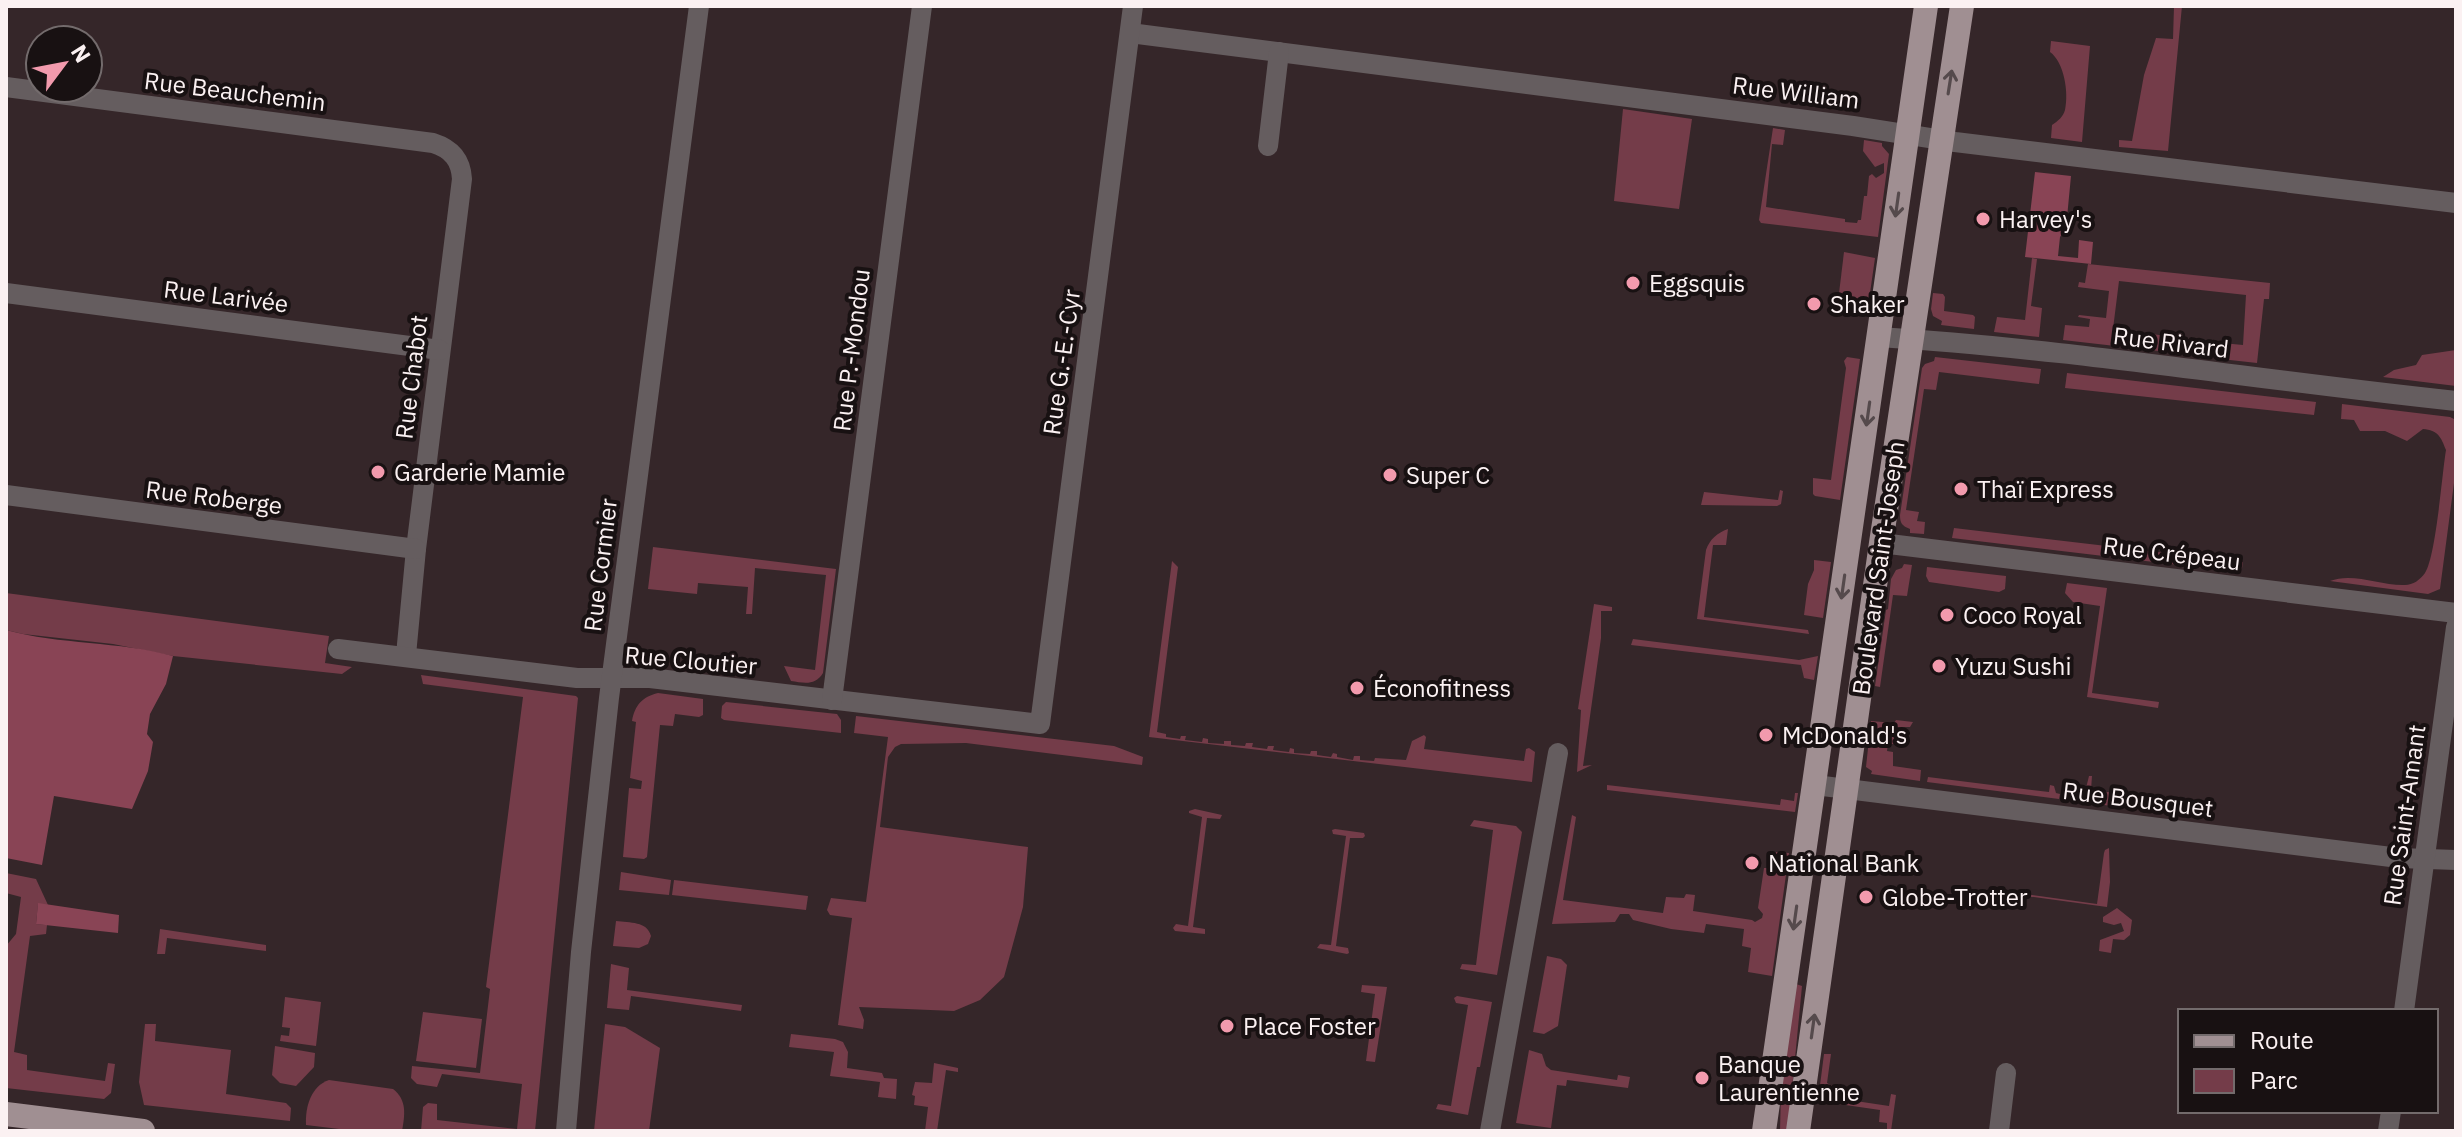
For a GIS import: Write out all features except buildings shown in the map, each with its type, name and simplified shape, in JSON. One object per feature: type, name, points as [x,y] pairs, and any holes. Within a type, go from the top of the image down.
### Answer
[{"type":"main road","name":"Boulevard Saint-Joseph","points":[[1764,1131],[1926,6]]},
{"type":"main road","name":"Boulevard Saint-Joseph","points":[[1798,1131],[1881,543],[1962,6]]},
{"type":"main road","points":[[6,1114],[143,1131]]},
{"type":"street","name":"Rue Cormier","points":[[566,1131],[581,952],[612,679],[699,6]]},
{"type":"street","name":"Rue P.-Mondou","points":[[832,700],[922,6]]},
{"type":"street","name":"Rue G.-E.-Cyr","points":[[1040,724],[1133,6]]},
{"type":"street","name":"Rue William","points":[[1130,33],[1907,133],[1941,140],[2456,203]]},
{"type":"street","points":[[1268,146],[1279,52]]},
{"type":"street","name":"Rue Beauchemin","points":[[6,87],[433,143],[454,155]]},
{"type":"street","name":"Rue Chabot","points":[[406,655],[416,549],[462,179],[454,155]]},
{"type":"street","name":"Rue Larivée","points":[[6,293],[440,350]]},
{"type":"street","name":"Rue Rivard","points":[[1879,337],[2068,355],[2456,401]]},
{"type":"street","name":"Rue Roberge","points":[[6,495],[416,549]]},
{"type":"street","name":"Rue Crépeau","points":[[1881,543],[2456,613]]},
{"type":"street","name":"Rue Saint-Amant","points":[[2404,1009],[2456,627]]},
{"type":"street","name":"Rue Cloutier","points":[[338,649],[577,678],[650,678],[1040,724]]},
{"type":"street","points":[[1490,1131],[1558,753]]},
{"type":"street","name":"Rue Bousquet","points":[[1815,785],[2424,860],[2456,860]]},
{"type":"street","points":[[1999,1131],[2006,1073]]},
{"type":"green space","points":[[2174,6],[2182,6],[2168,151],[2119,147],[2119,140],[2132,141],[2144,75],[2156,38],[2173,39]]},
{"type":"green space","points":[[2051,41],[2090,46],[2082,142],[2051,138],[2052,125],[2065,110],[2066,95],[2062,70],[2050,52]]},
{"type":"green space","points":[[1623,109],[1692,119],[1679,209],[1614,201]]},
{"type":"green space","points":[[1773,128],[1785,130],[1783,145],[1772,144],[1766,207],[1845,219],[1845,222],[1857,223],[1861,220],[1869,176],[1872,174],[1876,178],[1884,173],[1884,163],[1875,167],[1863,151],[1864,140],[1882,143],[1889,154],[1878,237],[1761,223]]},
{"type":"green space","points":[[1844,252],[1875,258],[1869,300],[1855,312],[1837,310]]},
{"type":"green space","points":[[2032,258],[2037,259],[2031,306],[2042,308],[2039,337],[1994,332],[1997,317],[2025,320]]},
{"type":"green space","points":[[2088,264],[2270,283],[2269,299],[2264,299],[2257,363],[2221,359],[2222,343],[2243,345],[2246,295],[2119,281],[2113,329],[2126,331],[2124,347],[2063,340],[2065,325],[2089,327],[2090,319],[2079,315],[2106,318],[2109,291],[2078,287],[2079,282],[2085,283]]},
{"type":"green space","points":[[1933,293],[1945,297],[1944,311],[1973,315],[1974,329],[1941,325],[1942,321],[1933,316],[1931,309]]},
{"type":"green space","points":[[2144,333],[2205,341],[2203,356],[2142,349]]},
{"type":"green space","points":[[2456,350],[2456,386],[2383,377],[2394,370],[2416,365],[2422,355]]},
{"type":"green space","points":[[1847,357],[1860,359],[1840,500],[1815,496],[1813,478],[1831,480],[1846,368],[1844,361]]},
{"type":"green space","points":[[1935,357],[2041,369],[2039,384],[1939,372],[1936,390],[1924,389],[1906,510],[1919,512],[1917,521],[1925,522],[1924,534],[1910,533],[1910,529],[1902,524],[1900,515],[1922,368],[1934,361]]},
{"type":"green space","points":[[2067,373],[2316,402],[2314,415],[2065,388]]},
{"type":"green space","points":[[2342,404],[2456,420],[2456,468],[2440,589],[2428,594],[2330,581],[2348,578],[2405,585],[2423,576],[2432,550],[2446,450],[2438,435],[2428,430],[2423,429],[2407,441],[2385,431],[2360,431],[2354,420],[2341,419]]},
{"type":"green space","points":[[1780,490],[1783,491],[1781,504],[1777,506],[1701,505],[1704,492],[1778,500]]},
{"type":"green space","points":[[1954,528],[2243,562],[2238,572],[1952,538]]},
{"type":"green space","points":[[1728,529],[1726,545],[1713,545],[1704,617],[1808,630],[1809,634],[1697,619],[1706,550],[1714,537]]},
{"type":"green space","points":[[653,547],[836,569],[820,677],[809,683],[791,681],[784,666],[815,670],[826,575],[755,568],[752,614],[746,614],[748,587],[698,583],[697,594],[648,589]]},
{"type":"green space","points":[[1814,560],[1831,562],[1823,618],[1804,615]]},
{"type":"green space","points":[[1172,561],[1178,567],[1157,732],[1180,739],[1186,736],[1185,740],[1202,742],[1203,738],[1208,739],[1208,743],[1231,741],[1231,745],[1245,746],[1246,743],[1253,743],[1252,747],[1267,749],[1274,746],[1273,750],[1289,752],[1290,748],[1294,749],[1294,753],[1317,751],[1317,755],[1331,757],[1333,753],[1337,757],[1353,760],[1354,756],[1360,756],[1360,760],[1374,761],[1375,758],[1406,760],[1412,741],[1424,735],[1424,749],[1524,761],[1526,749],[1529,748],[1535,752],[1532,782],[1149,737]]},
{"type":"green space","points":[[1904,564],[1912,565],[1907,596],[1893,595],[1880,687],[1875,686],[1891,579]]},
{"type":"green space","points":[[1927,567],[2006,576],[2005,589],[1999,592],[1929,582]]},
{"type":"green space","points":[[2067,583],[2107,588],[2092,693],[2159,702],[2158,708],[2087,697],[2100,606],[2073,602],[2065,593]]},
{"type":"green space","points":[[6,593],[329,636],[325,663],[352,667],[342,674],[173,656],[113,644],[23,634],[6,630]]},
{"type":"green space","points":[[1594,604],[1612,607],[1612,611],[1601,611],[1601,638],[1583,766],[1592,765],[1577,772],[1581,710],[1578,709]]},
{"type":"green space","points":[[1633,639],[1799,660],[1818,656],[1814,680],[1804,678],[1801,665],[1631,645]]},
{"type":"green space","points":[[421,675],[578,698],[535,1131],[421,1131],[423,1107],[428,1103],[437,1104],[437,1120],[517,1129],[522,1084],[442,1074],[437,1087],[417,1084],[411,1078],[412,1066],[480,1073],[490,989],[486,987],[523,697],[423,684]]},
{"type":"green space","points":[[658,693],[703,699],[703,715],[675,714],[673,726],[660,725],[647,857],[623,857],[629,788],[641,789],[642,781],[630,778],[636,722],[632,721],[640,702]]},
{"type":"green space","points":[[726,702],[837,714],[841,720],[841,733],[724,720],[721,718],[722,706]]},
{"type":"green space","points":[[856,716],[1114,746],[1143,757],[1142,765],[966,743],[901,744],[895,747],[888,757],[880,827],[1028,847],[1023,907],[1004,977],[980,1000],[954,1011],[859,1007],[864,1020],[863,1029],[838,1025],[852,918],[830,915],[827,910],[831,898],[866,902],[888,737],[854,733]]},
{"type":"green space","points":[[1896,720],[1913,722],[1910,727],[1896,727],[1894,744],[1888,744],[1887,751],[1893,752],[1893,766],[1921,770],[1920,781],[1871,774],[1872,771],[1866,767],[1871,721],[1894,723]]},
{"type":"green space","points":[[2089,776],[2092,776],[2091,790],[2148,797],[2147,811],[2083,802],[2090,794],[2086,788]]},
{"type":"green space","points":[[1928,777],[2049,792],[2050,785],[2060,794],[2059,799],[1927,782]]},
{"type":"green space","points":[[1607,785],[1780,805],[1781,799],[1794,801],[1795,793],[1798,793],[1795,812],[1607,790]]},
{"type":"green space","points":[[1195,809],[1222,815],[1220,819],[1207,818],[1193,927],[1205,929],[1205,934],[1175,931],[1173,928],[1176,924],[1188,926],[1202,817],[1189,813]]},
{"type":"green space","points":[[1572,815],[1576,817],[1563,900],[1663,913],[1666,897],[1695,895],[1693,911],[1755,922],[1763,914],[1758,908],[1764,868],[1773,868],[1776,852],[1789,853],[1772,976],[1748,972],[1751,948],[1742,946],[1744,929],[1706,924],[1704,933],[1671,929],[1633,920],[1629,914],[1620,914],[1615,922],[1552,924]]},
{"type":"green space","points":[[1474,820],[1516,826],[1522,832],[1497,975],[1460,969],[1462,964],[1476,965],[1493,830],[1470,826]]},
{"type":"green space","points":[[1332,830],[1364,833],[1365,836],[1350,838],[1336,946],[1348,948],[1347,954],[1317,948],[1320,944],[1331,945],[1346,836],[1333,834]]},
{"type":"green space","points":[[2109,848],[2107,907],[1996,892],[2097,904],[2104,853]]},
{"type":"green space","points":[[621,872],[671,880],[669,895],[619,890]]},
{"type":"green space","points":[[6,873],[36,879],[48,905],[38,904],[36,924],[47,925],[46,934],[30,936],[14,1052],[27,1055],[27,1070],[105,1081],[108,1063],[115,1064],[111,1093],[104,1099],[6,1088],[6,946],[16,934],[21,897],[6,893]]},
{"type":"green space","points":[[674,880],[808,896],[806,910],[672,895]]},
{"type":"green space","points":[[2117,908],[2132,920],[2130,935],[2124,940],[2113,939],[2111,953],[2099,951],[2100,940],[2124,931],[2121,923],[2103,922],[2103,917]]},
{"type":"green space","points":[[616,921],[646,928],[651,936],[648,944],[639,948],[613,946]]},
{"type":"green space","points":[[160,929],[266,945],[266,951],[167,938],[165,954],[157,954]]},
{"type":"green space","points":[[1547,956],[1561,959],[1567,965],[1558,1026],[1544,1034],[1533,1032]]},
{"type":"green space","points":[[611,964],[629,968],[627,990],[742,1005],[741,1011],[631,996],[629,1010],[607,1008]]},
{"type":"green space","points":[[1796,984],[1802,986],[1788,1131],[1780,1131],[1781,1090]]},
{"type":"green space","points":[[1362,985],[1387,987],[1375,1062],[1366,1061],[1375,994],[1361,992]]},
{"type":"green space","points":[[285,997],[321,1002],[316,1046],[280,1041],[281,1035],[289,1036],[290,1028],[282,1027]]},
{"type":"green space","points":[[1454,998],[1492,1002],[1468,1115],[1436,1109],[1438,1104],[1451,1106],[1468,1005],[1456,1003]]},
{"type":"green space","points":[[423,1012],[482,1019],[476,1068],[416,1061]]},
{"type":"green space","points":[[145,1024],[156,1024],[155,1041],[231,1050],[226,1094],[286,1103],[291,1108],[290,1121],[144,1105],[139,1082]]},
{"type":"green space","points":[[605,1024],[625,1027],[660,1048],[649,1131],[594,1131]]},
{"type":"green space","points":[[791,1034],[843,1042],[848,1052],[847,1068],[882,1073],[884,1078],[897,1079],[896,1099],[878,1097],[880,1082],[830,1076],[834,1052],[789,1047]]},
{"type":"green space","points":[[275,1046],[315,1053],[314,1067],[296,1086],[280,1083],[272,1075]]},
{"type":"green space","points":[[1529,1050],[1542,1054],[1551,1070],[1617,1080],[1618,1075],[1630,1077],[1628,1088],[1567,1080],[1566,1086],[1557,1085],[1551,1128],[1516,1123]]},
{"type":"green space","points":[[1824,1054],[1831,1054],[1827,1083],[1849,1095],[1849,1100],[1889,1106],[1891,1094],[1896,1095],[1891,1131],[1887,1131],[1887,1123],[1879,1122],[1880,1110],[1818,1101]]},
{"type":"green space","points":[[934,1063],[958,1068],[958,1072],[946,1070],[937,1131],[925,1131],[928,1107],[914,1105],[915,1096],[912,1095],[915,1082],[932,1083]]},
{"type":"green space","points":[[329,1080],[393,1089],[403,1103],[402,1131],[356,1131],[306,1125],[310,1098],[318,1087]]},
{"type":"shaded area","points":[[2035,172],[2071,176],[2066,228],[2060,237],[2058,256],[2078,258],[2079,240],[2093,242],[2091,264],[2025,257]]},
{"type":"shaded area","points":[[6,630],[173,656],[166,684],[150,714],[147,734],[153,742],[148,771],[132,809],[54,796],[42,865],[6,858]]},
{"type":"shaded area","points":[[38,903],[119,915],[118,933],[36,924]]},
{"type":"place","name":"Harvey's","points":[[1983,219]]},
{"type":"place","name":"Eggsquis","points":[[1633,283]]},
{"type":"place","name":"Shaker","points":[[1814,304]]},
{"type":"place","name":"Garderie Mamie","points":[[378,472]]},
{"type":"place","name":"Super C","points":[[1390,475]]},
{"type":"place","name":"Thaï Express","points":[[1961,489]]},
{"type":"place","name":"Coco Royal","points":[[1947,615]]},
{"type":"place","name":"Yuzu Sushi","points":[[1939,666]]},
{"type":"place","name":"Éconofitness","points":[[1357,688]]},
{"type":"place","name":"McDonald's","points":[[1766,735]]},
{"type":"place","name":"National Bank","points":[[1752,863]]},
{"type":"place","name":"Globe-Trotter","points":[[1866,897]]},
{"type":"place","name":"Place Foster","points":[[1227,1026]]},
{"type":"place","name":"Banque Laurentienne","points":[[1702,1078]]}]
